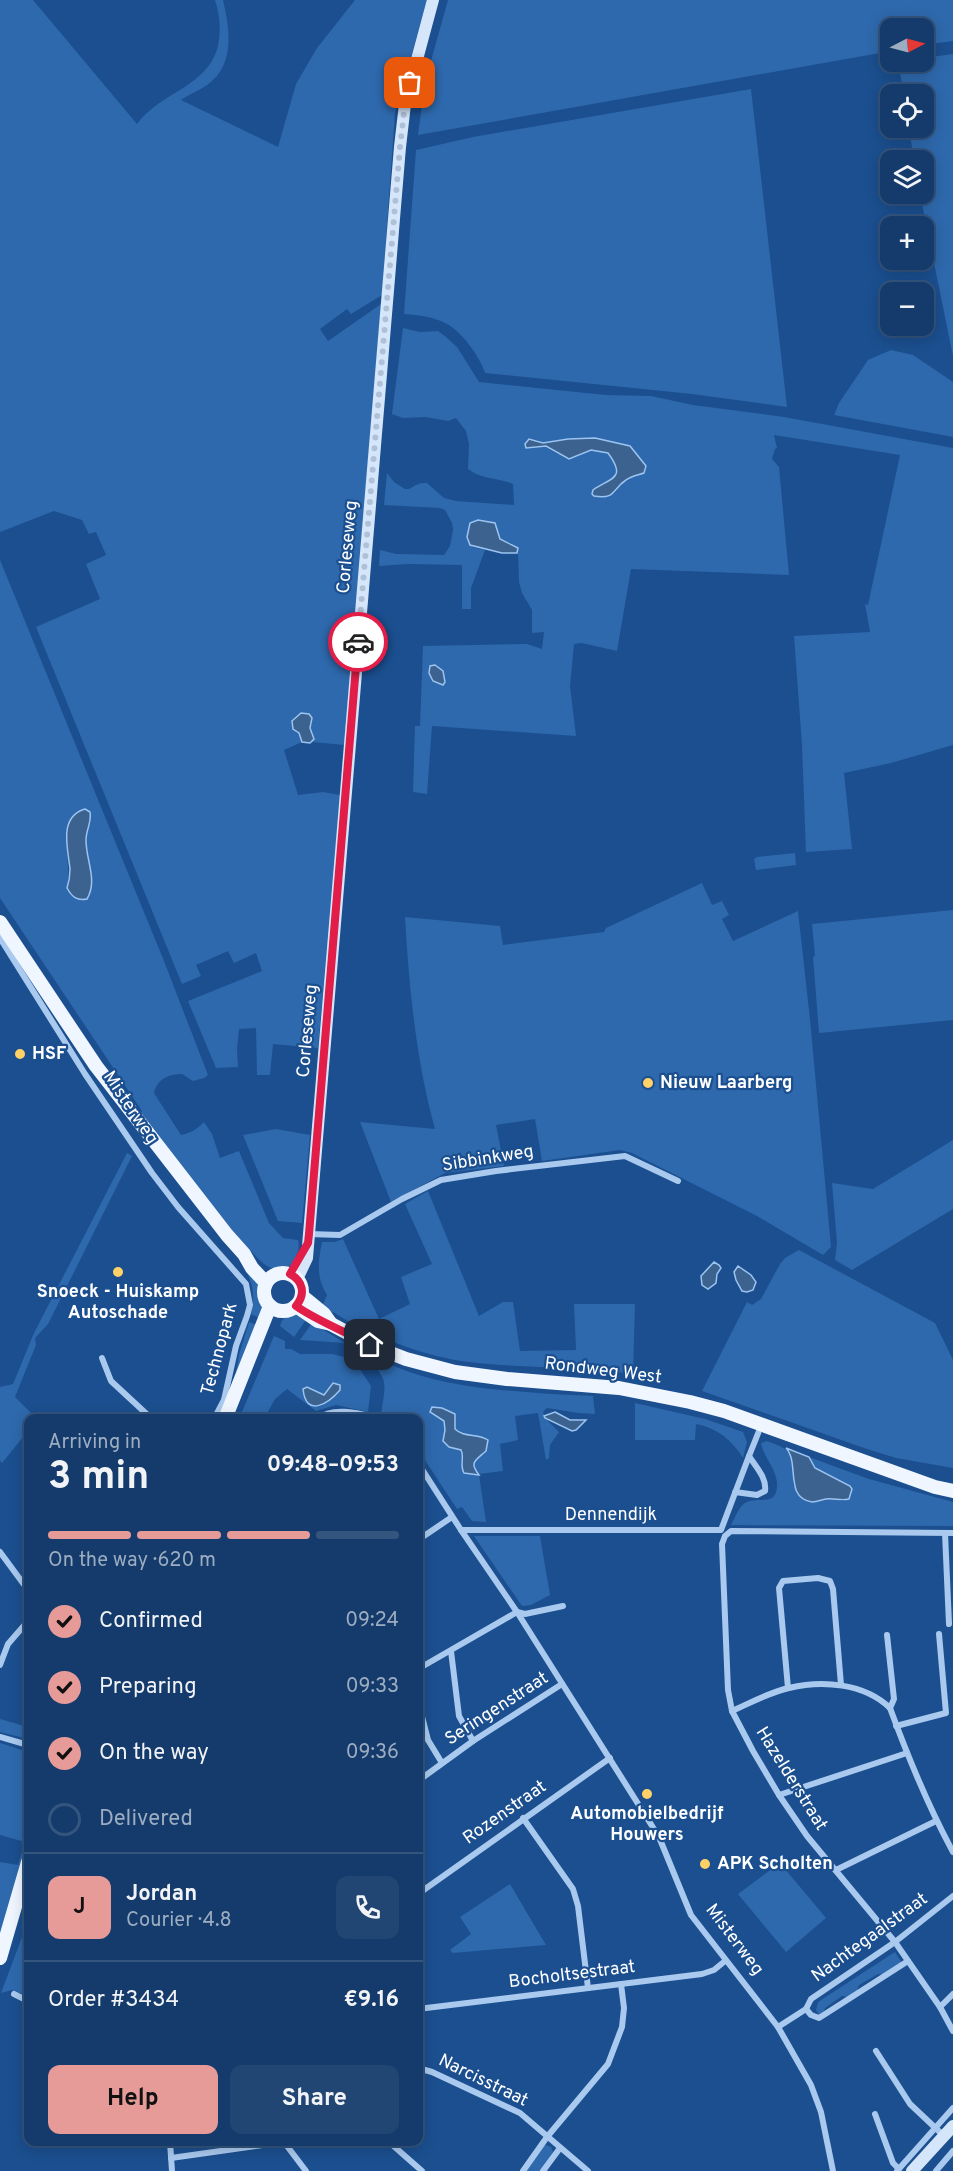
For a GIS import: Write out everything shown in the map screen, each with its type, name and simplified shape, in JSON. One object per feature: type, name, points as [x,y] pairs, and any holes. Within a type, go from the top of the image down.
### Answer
[{"type":"main road","name":"Corleseweg","points":[[294,1276],[307,1258],[309,1238],[400,147],[405,104],[433,0]]},
{"type":"main road","name":"Misterweg","points":[[0,921],[96,1066],[227,1235],[244,1254],[258,1262],[269,1279]]},
{"type":"main road","points":[[278,1273],[294,1276],[302,1290],[299,1301],[288,1310],[275,1308],[264,1296],[269,1279],[278,1273]]},
{"type":"main road","name":"Rondweg West","points":[[299,1301],[324,1314],[331,1324],[370,1345],[455,1372],[507,1379],[584,1384],[647,1393],[724,1411],[761,1426],[953,1491]]},
{"type":"main road","points":[[227,1414],[275,1308]]},
{"type":"main road","name":"Rondweg West","points":[[870,1464],[953,1481]]},
{"type":"main road","points":[[0,1960],[24,1876]]},
{"type":"main road","points":[[0,1960],[24,1902]]},
{"type":"main road","points":[[903,2170],[940,2132],[953,2126]]},
{"type":"street","name":"Misterweg","points":[[0,938],[85,1074],[152,1173],[178,1207],[246,1284]]},
{"type":"street","name":"Sibbinkweg","points":[[309,1238],[340,1235],[402,1199],[441,1180],[496,1171],[625,1156],[678,1181]]},
{"type":"street","name":"Technopark","points":[[217,1414],[224,1400],[236,1346],[250,1305],[246,1284]]},
{"type":"street","points":[[102,1358],[111,1381],[147,1414]]},
{"type":"street","points":[[327,1414],[336,1412],[349,1414]]},
{"type":"street","name":"Dennendijk","points":[[461,1530],[721,1530],[761,1426]]},
{"type":"street","points":[[735,1492],[757,1495],[765,1491],[766,1484],[749,1456]]},
{"type":"street","name":"Misterweg","points":[[423,1471],[517,1612],[659,1838],[691,1915],[778,2027],[811,2085],[821,2112],[833,2171]]},
{"type":"street","points":[[423,1537],[452,1517]]},
{"type":"street","name":"Hazelderstraat","points":[[945,1533],[731,1531],[725,1536],[722,1545],[725,1630],[732,1711],[779,1795],[807,1836],[895,1942],[940,2007],[953,2031]]},
{"type":"street","points":[[949,1624],[950,1586],[945,1533],[953,1533]]},
{"type":"street","points":[[0,1552],[24,1585]]},
{"type":"street","points":[[788,1688],[779,1588],[783,1581],[818,1578],[830,1581],[833,1588],[841,1685]]},
{"type":"street","points":[[423,1666],[517,1612],[525,1614],[563,1606]]},
{"type":"street","points":[[0,1665],[8,1644],[24,1626]]},
{"type":"street","points":[[896,1726],[946,1713],[939,1634]]},
{"type":"street","points":[[887,1635],[894,1699],[890,1707]]},
{"type":"street","points":[[451,1651],[459,1716],[473,1741]]},
{"type":"street","name":"Seringenstraat","points":[[423,1776],[473,1741],[562,1684]]},
{"type":"street","points":[[732,1711],[788,1688],[841,1685],[863,1690],[890,1707],[936,1821],[953,1852]]},
{"type":"street","points":[[423,1720],[428,1740],[442,1763]]},
{"type":"street","points":[[0,1737],[24,1744]]},
{"type":"street","points":[[779,1795],[907,1753]]},
{"type":"street","name":"Rozenstraat","points":[[423,1890],[610,1758]]},
{"type":"street","points":[[523,1818],[573,1889],[578,1906],[588,1988]]},
{"type":"street","points":[[836,1870],[936,1821]]},
{"type":"street","name":"Nachtegaalstraat","points":[[778,2027],[806,2009],[811,1999],[895,1942],[953,1896]]},
{"type":"street","name":"Bocholtsestraat","points":[[423,2008],[702,1974],[714,1970],[725,1961]]},
{"type":"street","points":[[806,2009],[811,2015],[819,2018],[908,1961]]},
{"type":"street","points":[[523,2171],[547,2137],[608,2064],[622,2027],[624,2008],[621,1984]]},
{"type":"street","points":[[14,1994],[24,1999]]},
{"type":"street","points":[[940,2007],[953,1994]]},
{"type":"street","points":[[876,2051],[910,2104],[940,2132],[953,2108]]},
{"type":"street","name":"Narcisstraat","points":[[423,2069],[498,2101],[520,2113],[588,2171]]},
{"type":"street","points":[[875,2114],[893,2163],[903,2170]]},
{"type":"street","points":[[170,2146],[172,2171]]},
{"type":"street","points":[[171,2158],[256,2146]]},
{"type":"street","points":[[287,2146],[306,2171]]},
{"type":"street","points":[[394,2146],[422,2171]]},
{"type":"street","points":[[543,2171],[560,2148]]},
{"type":"street","points":[[936,2171],[953,2151]]},
{"type":"shaded area","points":[[0,0],[33,0],[137,124],[158,104],[194,80],[213,60],[220,34],[215,0],[223,0],[228,31],[225,62],[213,80],[181,100],[278,147],[296,84],[317,48],[355,0],[427,0],[395,113],[382,295],[351,314],[347,309],[320,329],[328,341],[381,304],[345,745],[312,742],[313,736],[310,728],[312,723],[299,714],[295,718],[302,742],[284,750],[298,795],[323,792],[340,795],[318,1048],[273,1044],[270,1075],[257,1075],[256,1028],[239,1029],[238,1067],[216,1068],[188,1001],[262,971],[256,953],[234,963],[228,951],[196,965],[201,976],[182,984],[36,627],[100,599],[86,564],[106,555],[96,532],[89,534],[82,520],[54,511],[0,532]]},
{"type":"shaded area","points":[[448,0],[953,0],[953,41],[934,44],[934,18],[880,18],[880,53],[418,135],[425,82]]},
{"type":"shaded area","points":[[953,54],[953,356],[934,263],[934,216],[924,216],[922,204],[934,204],[934,150],[912,150],[911,138],[934,138],[934,84],[902,84],[900,72],[934,72],[934,57]]},
{"type":"shaded area","points":[[751,89],[787,407],[692,394],[485,373],[470,346],[453,328],[432,318],[404,314],[416,150],[473,137]]},
{"type":"shaded area","points":[[403,328],[420,332],[438,331],[457,347],[479,382],[606,395],[651,396],[693,405],[784,417],[953,448],[953,745],[891,763],[844,773],[852,849],[806,852],[802,745],[794,636],[870,632],[865,604],[868,605],[900,455],[774,435],[777,448],[772,459],[779,467],[789,575],[631,569],[617,651],[582,643],[574,644],[570,686],[576,736],[432,726],[427,794],[413,792],[415,726],[420,726],[423,646],[527,644],[542,649],[544,632],[532,633],[532,610],[522,593],[519,582],[518,551],[511,543],[500,539],[495,523],[476,521],[470,523],[468,529],[472,547],[485,550],[471,588],[471,609],[462,609],[462,565],[379,566],[380,550],[396,554],[444,555],[450,546],[453,530],[445,510],[440,508],[384,505],[387,473],[394,482],[405,489],[427,483],[444,498],[514,505],[513,484],[478,475],[468,469],[469,444],[466,431],[456,418],[448,421],[425,417],[403,418],[392,414]],"holes":[[[533,439],[543,443],[568,439],[634,450],[637,475],[623,481],[615,493],[600,497],[598,486],[610,480],[616,470],[608,453],[591,450],[576,457],[556,453]]]},
{"type":"shaded area","points":[[891,350],[913,355],[953,382],[953,437],[834,415],[839,403],[868,360]]},
{"type":"shaded area","points":[[595,438],[630,446],[646,466],[644,473],[628,479],[610,495],[594,496],[593,490],[610,480],[616,473],[614,462],[608,453],[591,450],[569,459],[546,446],[526,448],[525,444],[529,439],[543,443]]},
{"type":"shaded area","points":[[478,520],[495,523],[500,539],[518,548],[517,553],[502,553],[470,545],[467,537],[470,523]]},
{"type":"shaded area","points":[[0,560],[164,961],[208,1075],[193,1081],[182,1074],[168,1076],[158,1084],[154,1093],[181,1135],[194,1130],[204,1122],[212,1134],[220,1158],[239,1151],[269,1223],[283,1238],[298,1240],[297,1254],[289,1266],[276,1269],[261,1261],[219,1218],[178,1168],[139,1117],[142,1111],[0,898]],"holes":[[[81,810],[91,820],[86,839],[92,887],[67,888],[66,846],[69,825],[73,817]]]},
{"type":"shaded area","points":[[435,665],[443,671],[445,682],[443,685],[433,681],[429,673],[430,666]]},
{"type":"shaded area","points":[[301,713],[309,714],[312,718],[310,728],[314,739],[310,743],[302,742],[299,733],[293,729],[292,721]]},
{"type":"shaded area","points":[[85,809],[90,812],[86,848],[92,878],[87,899],[78,899],[67,888],[70,869],[67,834],[71,819]]},
{"type":"shaded area","points":[[795,853],[796,865],[756,870],[754,859],[757,857]]},
{"type":"shaded area","points":[[702,883],[712,905],[722,901],[729,915],[722,919],[733,941],[798,911],[831,1247],[823,1255],[757,1216],[632,1153],[620,1150],[542,1161],[535,1119],[496,1125],[504,1166],[445,1173],[391,1202],[360,1122],[435,1129],[414,1024],[405,917],[500,926],[503,945],[604,932],[606,928]]},
{"type":"shaded area","points":[[953,910],[953,1020],[819,1033],[812,924]]},
{"type":"shaded area","points":[[276,1129],[310,1135],[302,1223],[278,1221],[243,1135]]},
{"type":"shaded area","points":[[953,1140],[953,1209],[852,1270],[835,1260],[837,1243],[832,1183],[873,1189]]},
{"type":"shaded area","points":[[127,1153],[132,1156],[48,1324],[35,1338],[36,1345],[15,1397],[32,1414],[24,1414],[24,1436],[2,1463],[0,1461],[0,1387],[13,1384],[34,1333]]},
{"type":"shaded area","points":[[428,1191],[479,1316],[503,1302],[513,1302],[520,1351],[576,1350],[574,1304],[635,1304],[633,1374],[590,1369],[504,1365],[446,1358],[395,1343],[333,1312],[329,1315],[321,1309],[327,1295],[321,1282],[319,1269],[322,1242],[335,1242],[343,1239],[379,1319],[410,1304],[401,1277],[432,1264],[405,1204]]},
{"type":"shaded area","points":[[799,1250],[935,1323],[953,1360],[953,1468],[896,1458],[702,1391],[747,1302],[752,1305],[761,1299],[780,1264],[785,1258]]},
{"type":"shaded area","points":[[714,1262],[721,1268],[717,1274],[716,1283],[708,1289],[702,1285],[701,1276]]},
{"type":"shaded area","points":[[738,1266],[751,1275],[756,1282],[753,1290],[742,1291],[734,1272]]},
{"type":"shaded area","points":[[247,1273],[258,1280],[260,1287],[264,1304],[259,1318],[251,1314],[253,1293]]},
{"type":"shaded area","points":[[298,1313],[308,1317],[294,1337],[280,1326],[284,1318]]},
{"type":"shaded area","points":[[249,1322],[257,1325],[235,1379],[239,1355]]},
{"type":"shaded area","points":[[312,1323],[345,1343],[300,1340]]},
{"type":"shaded area","points":[[274,1336],[285,1341],[285,1349],[291,1349],[300,1354],[332,1354],[348,1358],[357,1365],[371,1386],[368,1412],[336,1405],[316,1411],[287,1389],[275,1399],[267,1414],[241,1414]]},
{"type":"shaded area","points":[[367,1353],[411,1373],[456,1384],[479,1388],[593,1396],[595,1414],[547,1408],[543,1412],[545,1418],[559,1432],[550,1445],[549,1458],[546,1460],[538,1413],[515,1416],[518,1440],[500,1444],[503,1471],[479,1474],[475,1471],[474,1464],[481,1456],[483,1437],[461,1433],[455,1429],[455,1418],[440,1416],[445,1424],[445,1433],[463,1453],[461,1463],[475,1475],[479,1475],[486,1522],[472,1521],[462,1507],[457,1509],[423,1457],[423,1414],[381,1414],[384,1381],[378,1370],[364,1356]]},
{"type":"shaded area","points":[[333,1383],[340,1385],[340,1390],[330,1400],[318,1406],[308,1403],[303,1389],[307,1387],[324,1395]]},
{"type":"shaded area","points":[[635,1403],[705,1419],[743,1432],[747,1442],[743,1458],[723,1436],[711,1428],[696,1424],[695,1440],[635,1440]]},
{"type":"shaded area","points":[[432,1407],[442,1408],[455,1414],[455,1429],[459,1432],[488,1440],[486,1451],[474,1464],[479,1475],[464,1473],[461,1450],[449,1447],[443,1441],[444,1421],[430,1412]]},
{"type":"shaded area","points":[[555,1412],[570,1420],[586,1420],[572,1431],[544,1416]]},
{"type":"shaded area","points":[[767,1441],[788,1451],[794,1467],[793,1485],[817,1502],[829,1499],[844,1501],[849,1486],[815,1468],[809,1457],[869,1479],[953,1502],[953,1526],[731,1525],[744,1504],[752,1500],[767,1500],[774,1496],[776,1478],[761,1443]]},
{"type":"shaded area","points":[[786,1448],[809,1457],[815,1468],[850,1486],[852,1489],[849,1499],[826,1499],[812,1502],[803,1499],[795,1487],[792,1462]]},
{"type":"shaded area","points":[[474,1536],[540,1536],[550,1595],[531,1605],[522,1606]]},
{"type":"shaded area","points":[[0,1719],[24,1726],[24,1738],[0,1732]]},
{"type":"shaded area","points":[[0,1743],[24,1751],[24,1842],[0,1835]]},
{"type":"shaded area","points":[[24,1845],[24,1870],[0,1947],[0,1862],[18,1865]]},
{"type":"shaded area","points":[[780,1863],[826,1918],[786,1952],[738,1894]]},
{"type":"shaded area","points":[[510,1884],[546,1945],[453,1953],[450,1950],[471,1934],[460,1917]]},
{"type":"shaded area","points":[[24,1932],[24,1994],[12,1990],[1,1993]]},
{"type":"shaded area","points":[[895,1952],[902,1963],[883,1975],[878,1974],[859,1985],[857,1991],[847,1997],[842,1996],[819,2015],[816,2010],[818,2002]]},
{"type":"shaded area","points":[[546,2145],[551,2147],[553,2152],[541,2171],[525,2171],[542,2147]]},
{"type":"way so far","points":[[358,642],[400,147],[410,83]]},
{"type":"place","name":"HSF","points":[[20,1054]]},
{"type":"place","name":"Nieuw Laarberg","points":[[648,1083]]},
{"type":"place","name":"Snoeck - Huiskamp Autoschade","points":[[118,1272]]},
{"type":"place","name":"Automobielbedrijf Houwers","points":[[647,1794]]},
{"type":"place","name":"APK Scholten","points":[[705,1864]]},
{"type":"route","points":[[358,642],[309,1234],[308,1243],[290,1274],[301,1284],[302,1296],[296,1306],[318,1321],[331,1324],[370,1345]]}]
